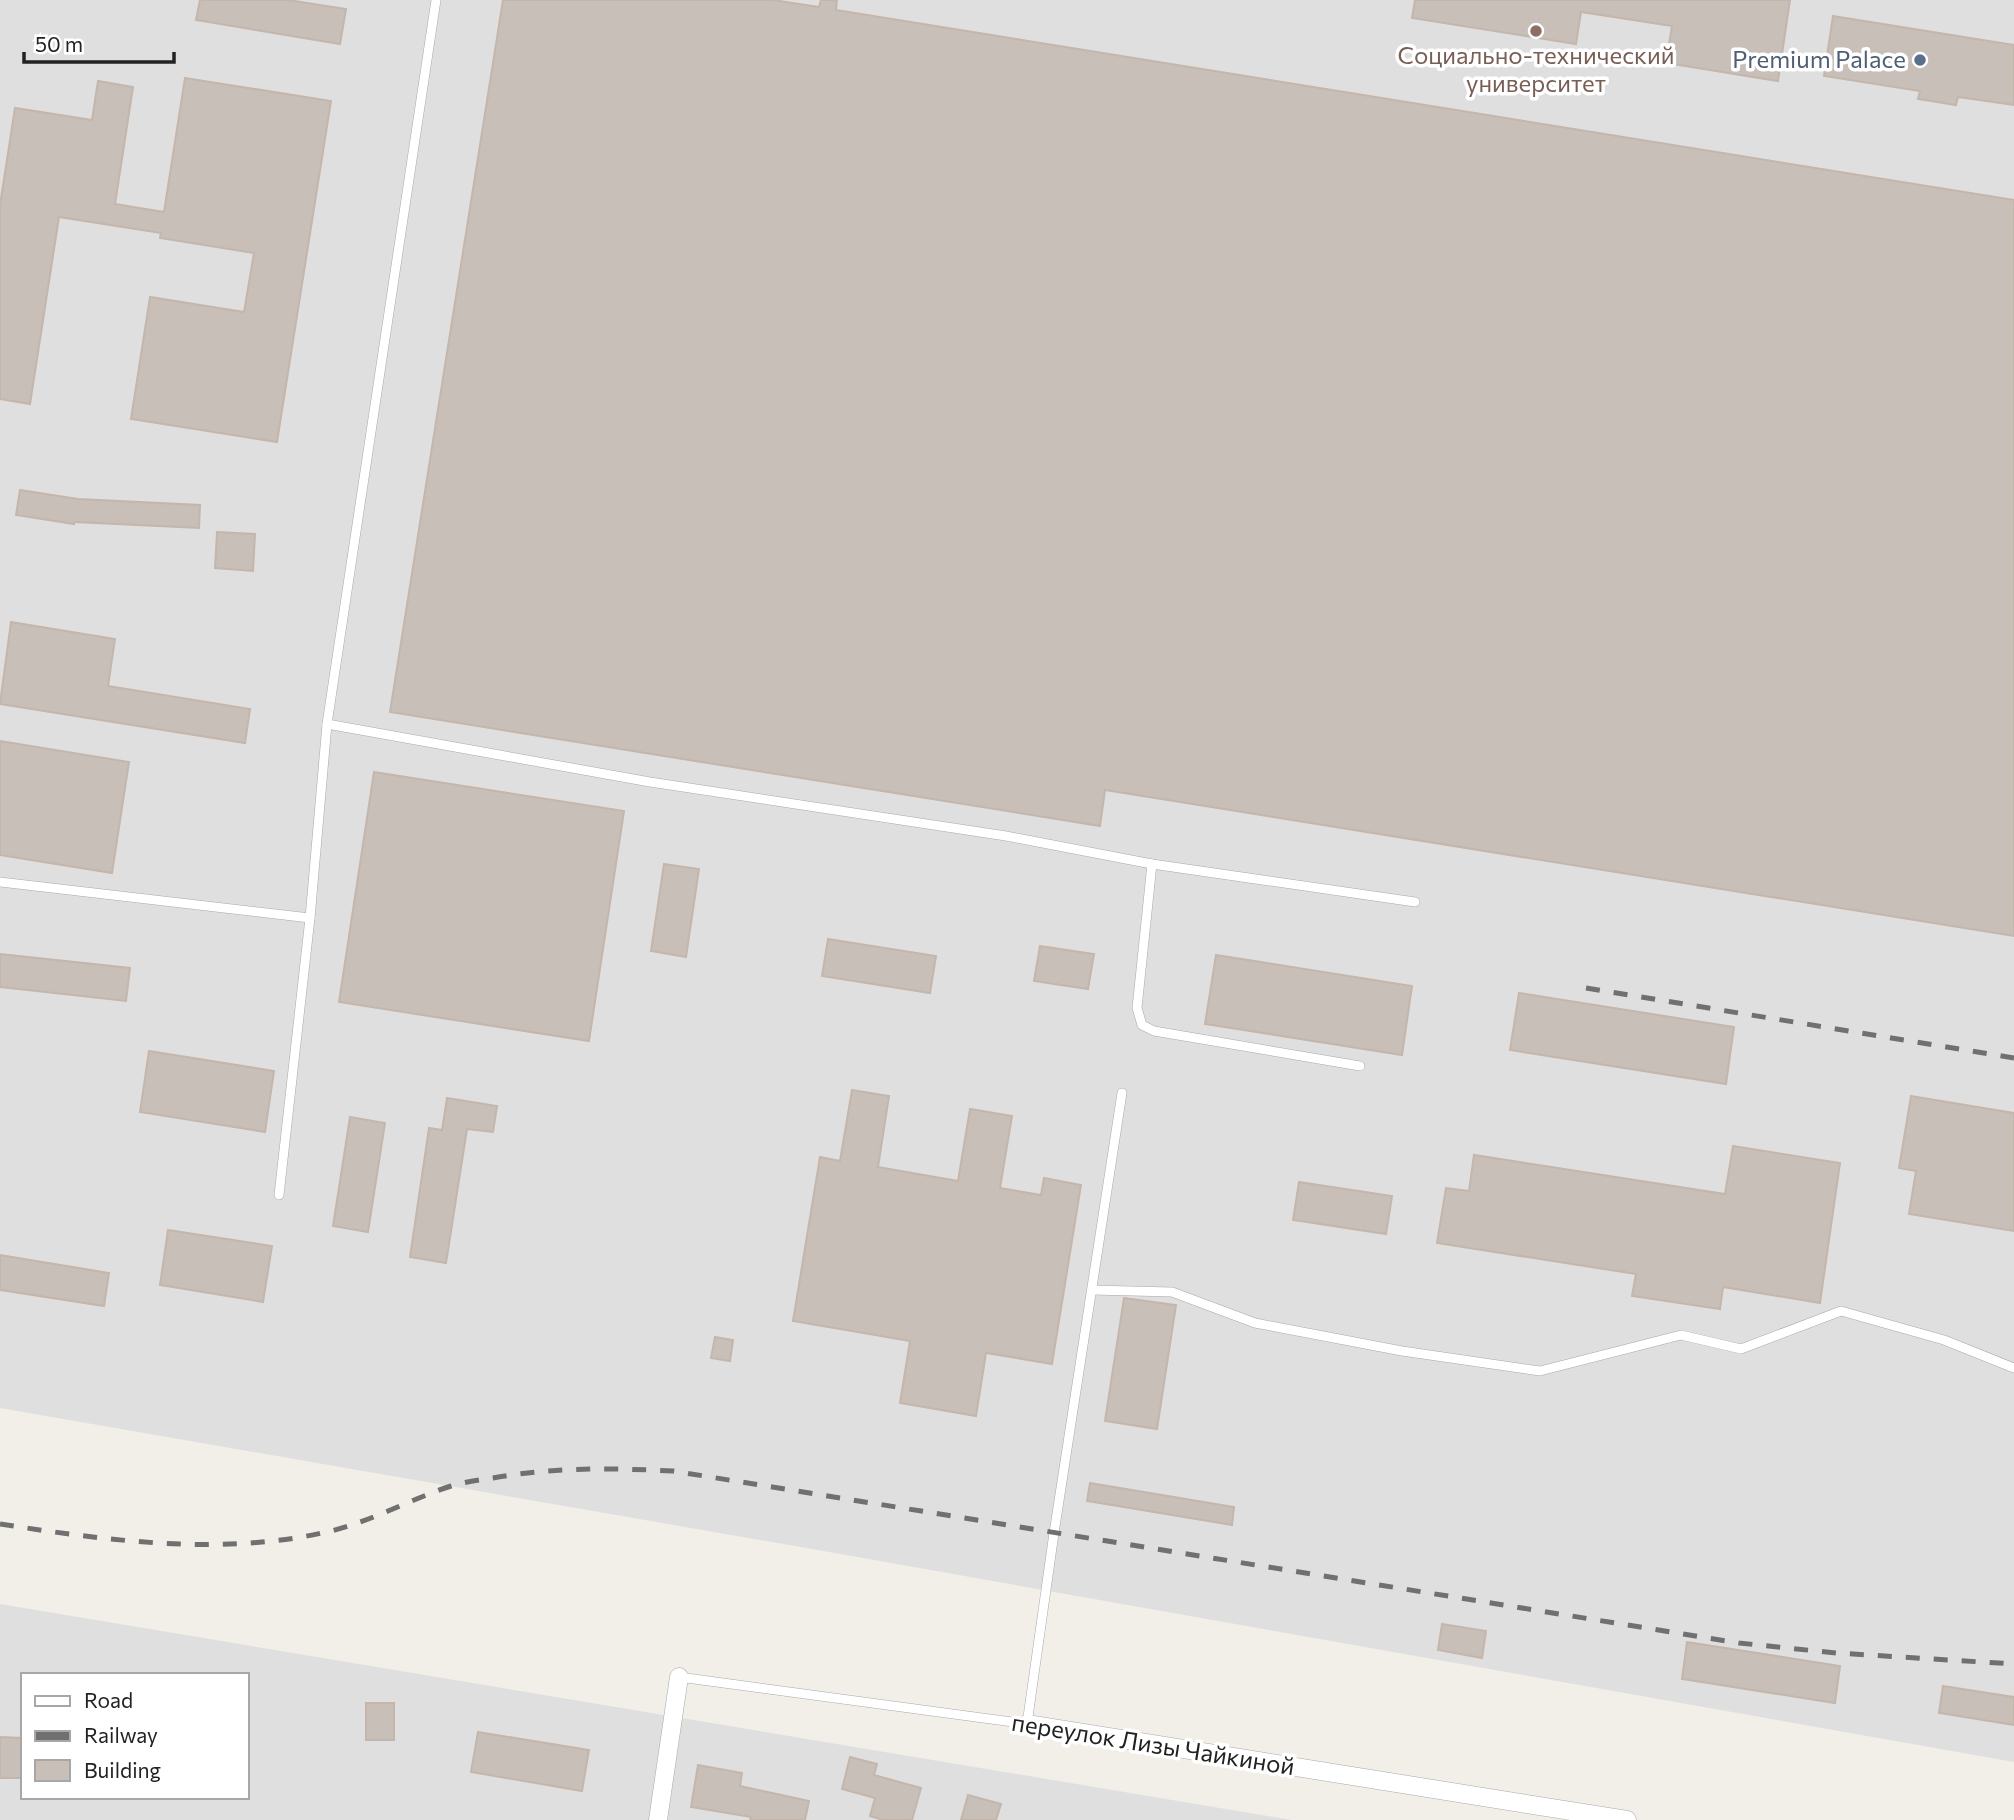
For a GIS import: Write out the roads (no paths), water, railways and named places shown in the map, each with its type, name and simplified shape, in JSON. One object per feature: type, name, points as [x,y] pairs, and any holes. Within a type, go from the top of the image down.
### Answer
[{"type":"street","points":[[657,1820],[678,1677]]},
{"type":"street","name":"переулок Лизы Чайкиной","points":[[1027,1724],[1627,1820]]},
{"type":"lane","points":[[279,1195],[310,918],[327,724],[436,0]]},
{"type":"lane","points":[[327,724],[650,782],[1006,836],[1152,864],[1415,902]]},
{"type":"lane","points":[[1152,864],[1137,1008],[1142,1025],[1154,1031],[1360,1066]]},
{"type":"lane","points":[[0,882],[310,918]]},
{"type":"lane","points":[[1027,1724],[1122,1093]]},
{"type":"lane","points":[[1092,1290],[1172,1292],[1255,1322],[1402,1351],[1540,1371],[1681,1335],[1741,1349],[1841,1311],[1944,1340],[2014,1368]]},
{"type":"lane","name":"переулок Лизы Чайкиной","points":[[678,1677],[1027,1724]]},
{"type":"railway","points":[[1586,988],[2014,1058]]},
{"type":"railway","points":[[0,1524],[120,1540],[242,1544],[282,1540],[339,1529],[451,1486],[472,1481],[560,1470],[673,1471],[1739,1643],[1836,1653],[2014,1664]]},
{"type":"place","name":"Социально-технический университет","points":[[1536,31]]},
{"type":"place","name":"Premium Palace","points":[[1920,60]]}]
